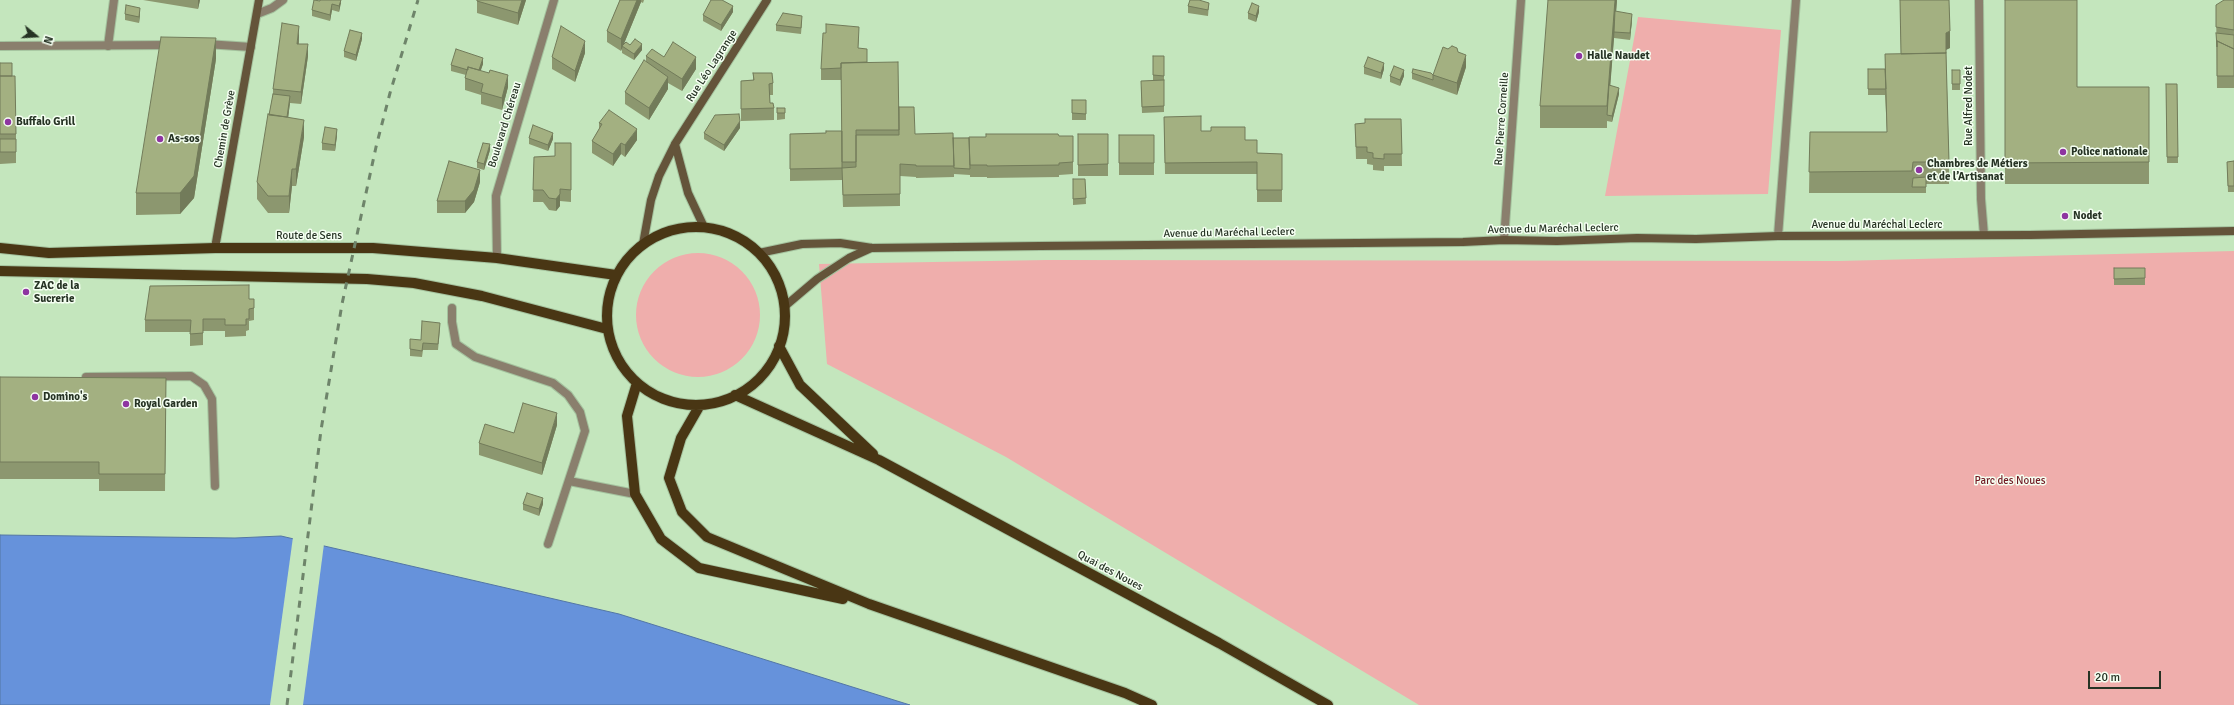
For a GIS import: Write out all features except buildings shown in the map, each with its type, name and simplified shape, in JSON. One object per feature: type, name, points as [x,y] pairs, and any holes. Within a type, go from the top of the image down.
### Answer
[{"type":"main road","name":"Chemin de Grève","points":[[215,248],[259,0]]},
{"type":"main road","name":"Rue Léo Lagrange","points":[[643,244],[651,200],[659,176],[675,144],[767,0]]},
{"type":"main road","points":[[675,144],[688,193],[704,227]]},
{"type":"main road","points":[[704,227],[724,231],[737,237],[759,253],[774,275],[780,287],[784,307],[784,327],[779,346],[769,366],[753,383],[735,395],[718,402],[700,405],[677,403],[656,396],[636,383],[617,358],[608,330],[608,302],[616,275],[628,258],[643,244],[662,233],[683,228],[704,227]]},
{"type":"main road","name":"Avenue du Maréchal Leclerc","points":[[872,248],[1463,242],[1504,240],[1557,241],[1637,238],[1696,239],[1778,236],[1984,235],[2234,231]]},
{"type":"main road","points":[[759,253],[802,244],[840,243],[872,248]]},
{"type":"main road","name":"Route de Sens","points":[[0,248],[49,253],[215,248],[373,248],[497,258],[616,275]]},
{"type":"main road","points":[[784,307],[817,279],[849,258],[872,248]]},
{"type":"main road","points":[[0,271],[367,280],[414,283],[482,296],[608,330]]},
{"type":"main road","points":[[779,346],[800,385],[879,460]]},
{"type":"main road","points":[[636,383],[627,416],[635,494],[661,540],[699,568],[869,604]]},
{"type":"main road","points":[[735,395],[879,460]]},
{"type":"main road","points":[[700,405],[681,438],[669,478],[682,512],[707,537],[869,604],[1124,693],[1152,705]]},
{"type":"main road","name":"Quai des Noues","points":[[879,460],[1219,643],[1328,705]]},
{"type":"street","points":[[108,46],[114,0]]},
{"type":"street","points":[[257,14],[272,8],[284,0]]},
{"type":"street","name":"Boulevard Chéreau","points":[[497,258],[496,196],[554,0]]},
{"type":"street","name":"Rue Pierre Corneille","points":[[1504,240],[1521,0]]},
{"type":"street","points":[[1778,236],[1796,0]]},
{"type":"street","name":"Rue Alfred Nodet","points":[[1979,0],[1981,200],[1984,235]]},
{"type":"street","points":[[193,45],[224,44],[251,47]]},
{"type":"street","points":[[0,46],[178,45]]},
{"type":"street","points":[[452,308],[452,322],[456,344],[475,357],[553,383],[568,395],[580,412],[585,431],[548,544]]},
{"type":"street","points":[[86,377],[191,376],[204,385],[212,399],[215,486]]},
{"type":"street","points":[[569,481],[635,494]]},
{"type":"green space","points":[[1638,17],[1781,30],[1768,194],[1605,196]]},
{"type":"green space","name":"Parc des Noues","points":[[2234,251],[2234,705],[1419,705],[1006,457],[827,364],[819,264],[1047,260],[1839,261]]},
{"type":"green space","points":[[698,253],[710,254],[722,258],[742,271],[755,291],[759,303],[759,327],[755,339],[742,359],[722,372],[710,376],[698,377],[686,376],[674,372],[654,359],[641,339],[637,327],[636,315],[637,303],[641,291],[654,271],[674,258],[686,254]]},
{"type":"water","points":[[0,535],[235,538],[281,536],[619,614],[910,705],[0,705]]},
{"type":"pier","points":[[293,537],[324,544],[303,705],[270,705]]},
{"type":"railway","points":[[287,705],[321,430],[342,304],[376,147],[390,93],[418,0]]},
{"type":"place","name":"Halle Naudet","points":[[1579,56]]},
{"type":"place","name":"Buffalo Grill","points":[[8,122]]},
{"type":"place","name":"As-sos","points":[[160,139]]},
{"type":"place","name":"Police nationale","points":[[2063,152]]},
{"type":"place","name":"Chambres de Métiers et de l’Artisanat","points":[[1919,170]]},
{"type":"place","name":"Nodet","points":[[2065,216]]},
{"type":"place","name":"ZAC de la Sucrerie","points":[[26,292]]},
{"type":"place","name":"Domino's","points":[[35,397]]},
{"type":"place","name":"Royal Garden","points":[[126,404]]}]
